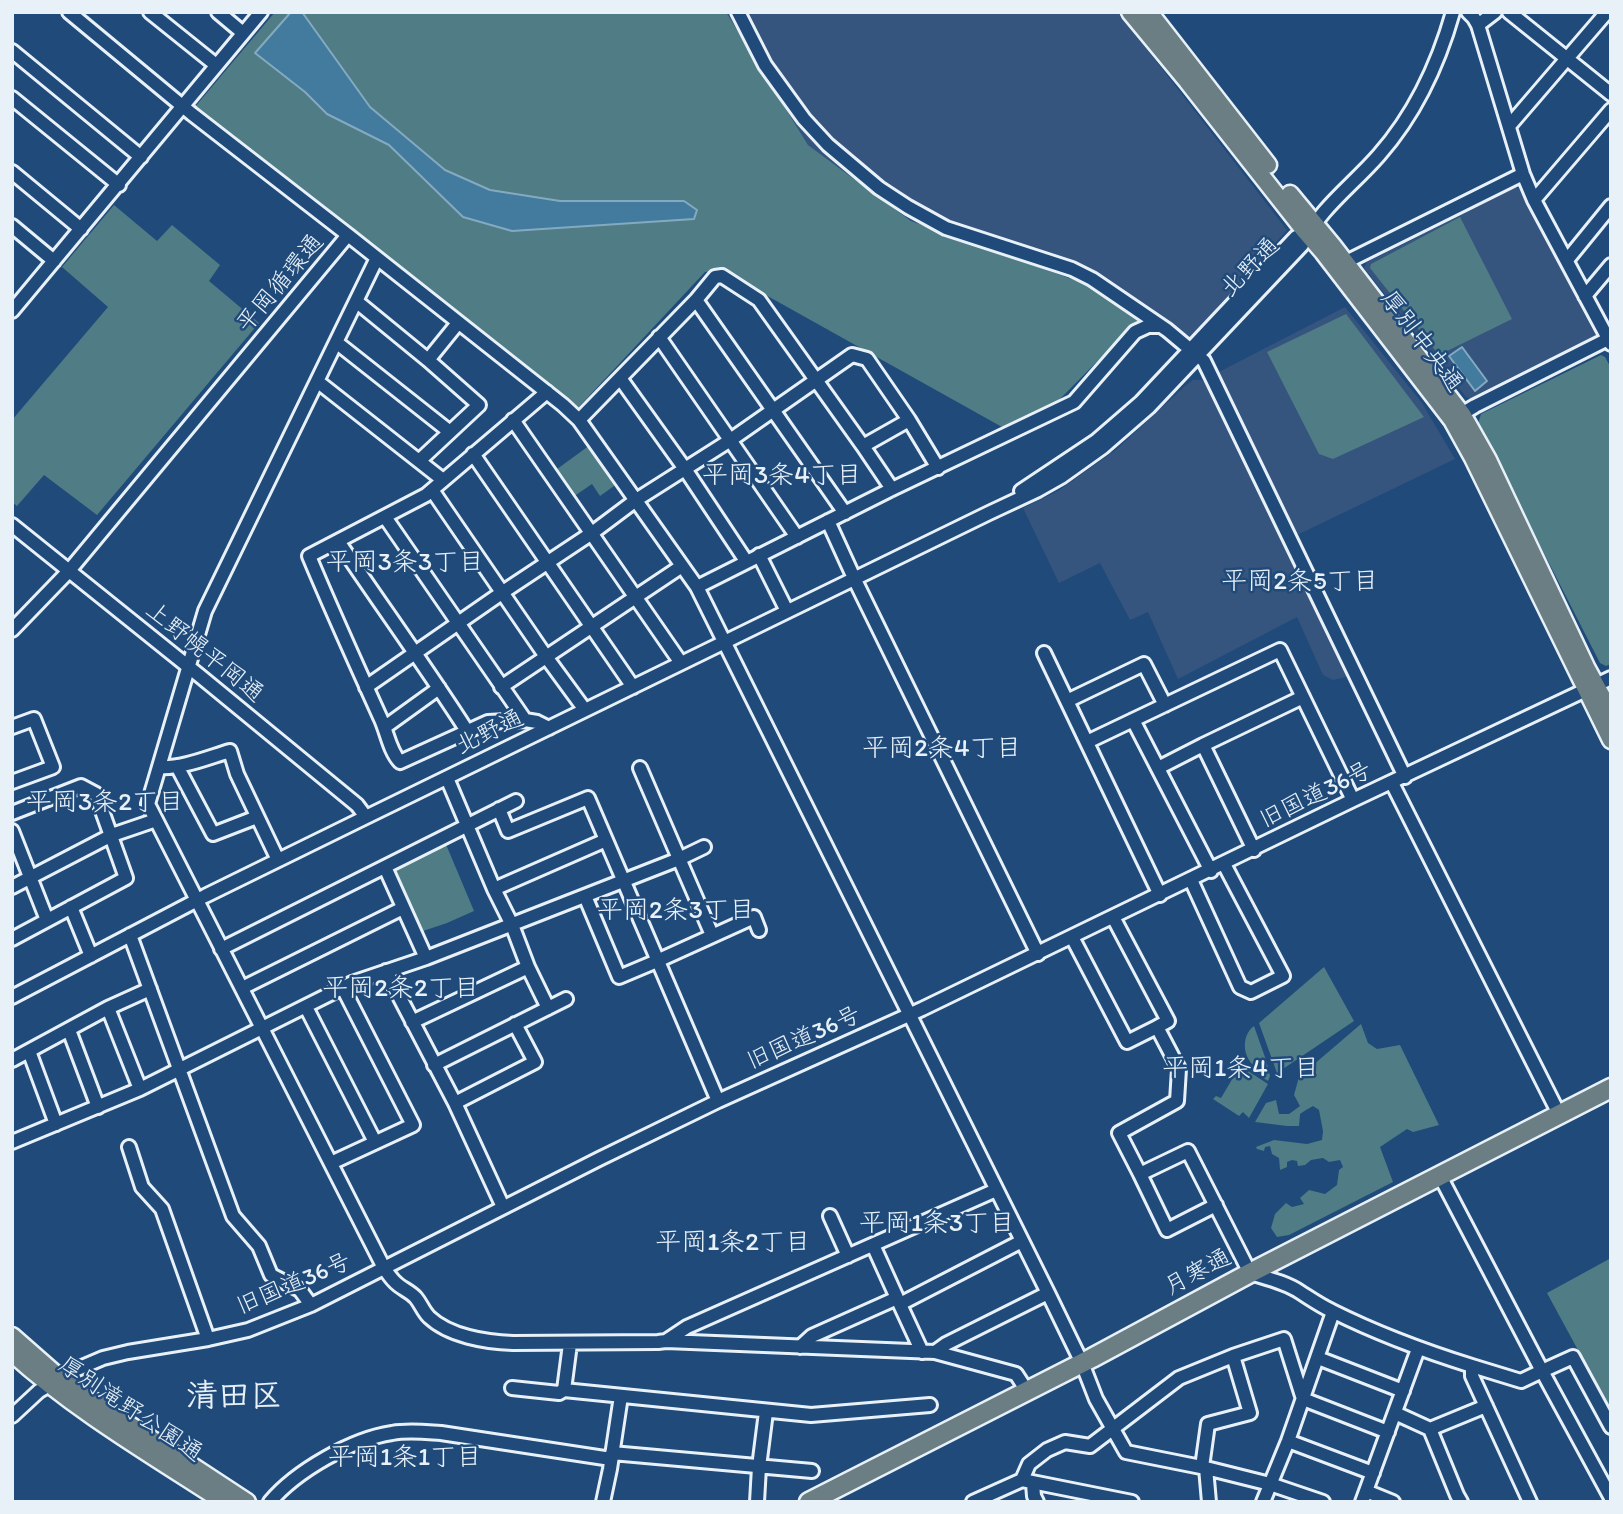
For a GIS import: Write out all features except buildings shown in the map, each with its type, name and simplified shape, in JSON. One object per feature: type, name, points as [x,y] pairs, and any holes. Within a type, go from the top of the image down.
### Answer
[{"type":"highway","name":"月寒通","points":[[809,1502],[1611,1088]]},
{"type":"main road","name":"厚別中央通","points":[[1130,12],[1311,228],[1346,262],[1457,417],[1473,458],[1611,713]]},
{"type":"main road","name":"厚別中央通","points":[[1149,12],[1295,201],[1323,252],[1457,417]]},
{"type":"main road","name":"厚別中央通","points":[[1597,685],[1611,740]]},
{"type":"main road","name":"厚別滝野公園通","points":[[12,1336],[55,1381],[98,1419],[224,1502]]},
{"type":"main road","name":"厚別滝野公園通","points":[[12,1353],[247,1502]]},
{"type":"street","name":"平岡循環通","points":[[12,630],[68,572],[348,235],[182,107],[69,12]]},
{"type":"street","points":[[150,12],[216,65]]},
{"type":"street","points":[[218,12],[243,33]]},
{"type":"street","points":[[13,307],[261,12]]},
{"type":"street","points":[[737,12],[765,65],[791,103],[828,145],[879,188],[946,228],[1092,279],[1177,337],[1204,361],[1405,776]]},
{"type":"street","name":"北野通","points":[[12,997],[278,860],[1061,477],[1103,447],[1149,407],[1296,237],[1311,228],[1393,139],[1428,82],[1453,12]]},
{"type":"street","points":[[1457,417],[1609,341],[1534,200],[1523,174],[1478,25],[1468,12]]},
{"type":"street","points":[[1478,25],[1495,12]]},
{"type":"street","points":[[1509,12],[1611,93]]},
{"type":"street","points":[[1510,126],[1607,12]]},
{"type":"street","points":[[12,51],[141,157]]},
{"type":"street","points":[[12,98],[118,185]]},
{"type":"street","points":[[1534,200],[1606,125],[1611,110]]},
{"type":"street","points":[[12,172],[81,229]]},
{"type":"street","points":[[1346,262],[1523,174]]},
{"type":"street","points":[[1567,260],[1611,206]]},
{"type":"street","points":[[12,226],[54,261]]},
{"type":"street","points":[[348,235],[564,405],[579,420],[697,587],[911,1014],[1082,1363],[1096,1399],[1126,1452],[1204,1467],[1270,1484],[1323,1502]]},
{"type":"street","points":[[377,258],[209,600],[148,804],[384,1268],[394,1281],[415,1297],[431,1319],[466,1336],[490,1342],[570,1344],[646,1343],[666,1340],[928,1352],[1016,1374],[1027,1391]]},
{"type":"street","points":[[1585,296],[1611,265]]},
{"type":"street","points":[[579,420],[715,277],[722,276],[759,300],[892,489]]},
{"type":"street","points":[[696,300],[845,513]]},
{"type":"street","points":[[356,301],[479,405],[419,461]]},
{"type":"street","points":[[428,360],[458,323]]},
{"type":"street","points":[[697,587],[1074,402],[1135,332],[1147,326],[1160,326]]},
{"type":"street","points":[[659,337],[797,537]]},
{"type":"street","points":[[336,342],[450,432]]},
{"type":"street","points":[[366,687],[636,500],[729,441],[852,355],[867,359],[938,468]]},
{"type":"street","points":[[620,378],[746,561]]},
{"type":"street","points":[[317,381],[443,480]]},
{"type":"street","points":[[547,392],[426,495],[309,556],[343,638],[385,727],[395,756],[400,762],[488,722],[526,720],[549,728]]},
{"type":"street","points":[[513,420],[681,663]]},
{"type":"street","points":[[863,446],[909,420]]},
{"type":"street","points":[[473,454],[633,687]]},
{"type":"street","points":[[432,490],[585,710]]},
{"type":"street","points":[[385,517],[526,720]]},
{"type":"street","points":[[828,521],[1038,954]]},
{"type":"street","name":"上野幌平岡通","points":[[12,526],[188,666],[357,806],[366,817]]},
{"type":"street","points":[[338,541],[467,731]]},
{"type":"street","points":[[759,555],[788,611]]},
{"type":"street","points":[[502,687],[682,566]]},
{"type":"street","points":[[1087,742],[1280,650],[1353,800]]},
{"type":"street","points":[[1044,653],[1160,895]]},
{"type":"street","points":[[1067,701],[1144,664],[1165,705]]},
{"type":"street","name":"旧国道36号","points":[[12,1416],[39,1391],[55,1381],[116,1354],[248,1330],[311,1304],[718,1101],[1038,954],[1353,800],[1597,685]]},
{"type":"street","points":[[385,727],[439,688]]},
{"type":"street","points":[[1158,768],[1303,697]]},
{"type":"street","points":[[12,727],[34,719],[53,767],[12,782]]},
{"type":"street","points":[[1133,720],[1210,871]]},
{"type":"street","points":[[1203,745],[1254,850]]},
{"type":"street","points":[[159,767],[177,766],[230,751],[237,774],[278,860]]},
{"type":"street","points":[[177,766],[213,834],[257,817]]},
{"type":"street","points":[[640,768],[712,935]]},
{"type":"street","points":[[447,778],[548,1008]]},
{"type":"street","points":[[1392,783],[1559,1114]]},
{"type":"street","points":[[12,813],[81,786],[96,794],[126,877],[12,939]]},
{"type":"street","points":[[499,809],[508,831],[588,798],[718,1101]]},
{"type":"street","points":[[222,949],[516,801]]},
{"type":"street","points":[[12,887],[112,835],[156,820]]},
{"type":"street","points":[[12,831],[47,920]]},
{"type":"street","points":[[494,889],[606,840]]},
{"type":"street","points":[[13,1140],[141,1089],[343,988],[512,925],[704,847]]},
{"type":"street","points":[[1191,880],[1240,988],[1251,992],[1283,976],[1224,864]]},
{"type":"street","points":[[385,867],[426,958]]},
{"type":"street","points":[[585,896],[619,977],[754,918],[759,930]]},
{"type":"street","points":[[71,907],[91,956]]},
{"type":"street","points":[[243,988],[403,908]]},
{"type":"street","points":[[1072,937],[1127,1042],[1168,1021],[1113,917]]},
{"type":"street","points":[[130,935],[233,1216],[259,1246],[271,1275],[300,1290],[311,1304]]},
{"type":"street","points":[[412,1022],[528,967]]},
{"type":"street","points":[[386,971],[455,1103],[503,1207]]},
{"type":"street","points":[[331,1163],[413,1125],[343,988]]},
{"type":"street","points":[[12,1060],[108,1008],[150,989]]},
{"type":"street","points":[[435,1065],[566,999]]},
{"type":"street","points":[[306,1007],[375,1142]]},
{"type":"street","points":[[108,1008],[141,1089]]},
{"type":"street","points":[[455,1103],[536,1062],[516,1024]]},
{"type":"street","points":[[1157,1027],[1179,1069],[1177,1101],[1119,1133],[1167,1230],[1216,1205]]},
{"type":"street","points":[[69,1030],[98,1107]]},
{"type":"street","points":[[29,1051],[56,1124]]},
{"type":"street","points":[[129,1147],[142,1187],[162,1209],[208,1339]]},
{"type":"street","points":[[1140,1174],[1188,1151],[1250,1273],[1299,1291],[1333,1312],[1419,1349],[1521,1381],[1573,1357],[1611,1427]]},
{"type":"street","points":[[1440,1176],[1611,1498]]},
{"type":"street","points":[[666,1340],[687,1327],[996,1190]]},
{"type":"street","points":[[830,1216],[848,1256]]},
{"type":"street","points":[[800,1347],[811,1336],[899,1301],[1022,1241]]},
{"type":"street","points":[[873,1245],[899,1301],[928,1352]]},
{"type":"street","points":[[928,1352],[1048,1293]]},
{"type":"street","points":[[1263,1502],[1333,1312]]},
{"type":"street","points":[[1037,1502],[1028,1482],[1029,1464],[1047,1450],[1065,1442],[1090,1446],[1179,1378],[1233,1356],[1284,1339],[1303,1399]]},
{"type":"street","points":[[564,1390],[570,1344]]},
{"type":"street","points":[[1392,1502],[1364,1497],[1419,1349]]},
{"type":"street","points":[[1209,1502],[1204,1467],[1208,1424],[1250,1413],[1233,1356]]},
{"type":"street","points":[[1318,1358],[1403,1391]]},
{"type":"street","points":[[1472,1366],[1472,1376],[1530,1502]]},
{"type":"street","points":[[512,1388],[559,1393],[564,1390],[811,1415],[930,1405]]},
{"type":"street","points":[[603,1502],[621,1396]]},
{"type":"street","points":[[1303,1399],[1388,1432]]},
{"type":"street","points":[[1430,1429],[1486,1406]]},
{"type":"street","points":[[757,1502],[766,1412]]},
{"type":"street","points":[[1395,1413],[1430,1429],[1461,1502]]},
{"type":"street","points":[[270,1502],[281,1488],[311,1466],[352,1446],[391,1433],[422,1431],[612,1456],[812,1471]]},
{"type":"street","points":[[1287,1441],[1373,1473]]},
{"type":"street","points":[[973,1502],[1028,1482],[1132,1502]]},
{"type":"shaded area","points":[[291,12],[302,12],[370,107],[445,170],[490,190],[560,201],[684,201],[697,210],[694,219],[512,231],[463,217],[389,145],[327,114],[305,92],[255,53]]},
{"type":"shaded area","points":[[726,12],[1118,12],[1287,230],[1179,350],[1091,286],[912,221],[808,145]]},
{"type":"shaded area","points":[[1515,187],[1519,189],[1596,336],[1592,344],[1472,399],[1466,397],[1364,268],[1367,262]]},
{"type":"shaded area","points":[[1345,307],[1422,403],[1455,459],[1295,536],[1215,374]]},
{"type":"shaded area","points":[[1462,347],[1487,381],[1475,391],[1449,356]]},
{"type":"shaded area","points":[[1193,380],[1202,380],[1209,387],[1349,676],[1333,680],[1323,675],[1297,617],[1178,679],[1148,612],[1130,620],[1100,563],[1059,583],[1023,508],[1058,491],[1117,449]]},
{"type":"green space","points":[[275,12],[726,12],[808,145],[911,221],[1091,286],[1139,319],[1059,400],[1002,427],[721,270],[705,272],[576,410],[194,108]]},
{"type":"green space","points":[[114,205],[157,241],[172,225],[220,265],[209,281],[259,323],[97,515],[44,475],[17,506],[12,502],[12,420],[108,307],[62,267]]},
{"type":"green space","points":[[1460,217],[1512,319],[1439,355],[1370,268],[1371,264]]},
{"type":"green space","points":[[1346,314],[1424,417],[1333,459],[1319,454],[1267,352]]},
{"type":"green space","points":[[1601,355],[1611,368],[1611,664],[1606,666],[1600,663],[1478,424],[1481,414]]},
{"type":"green space","points":[[590,445],[616,483],[600,496],[592,484],[573,497],[553,472]]},
{"type":"green space","points":[[445,842],[474,911],[417,933],[391,876],[393,869]]},
{"type":"green space","points":[[1324,967],[1354,1021],[1277,1073],[1259,1023]]},
{"type":"green space","points":[[1361,1024],[1368,1043],[1377,1049],[1400,1045],[1439,1125],[1413,1132],[1407,1129],[1380,1147],[1393,1182],[1289,1235],[1277,1237],[1271,1228],[1275,1214],[1286,1203],[1292,1207],[1304,1204],[1300,1198],[1309,1190],[1325,1194],[1337,1185],[1339,1170],[1343,1167],[1340,1160],[1329,1162],[1323,1158],[1298,1166],[1297,1161],[1292,1160],[1287,1162],[1287,1167],[1280,1170],[1279,1158],[1272,1154],[1270,1146],[1265,1147],[1264,1151],[1256,1147],[1274,1140],[1307,1144],[1322,1140],[1319,1110],[1313,1106],[1300,1114],[1299,1126],[1255,1122],[1266,1103],[1276,1100],[1279,1114],[1289,1114],[1300,1106],[1294,1095],[1299,1077]]},
{"type":"green space","points":[[1254,1026],[1266,1060],[1270,1076],[1268,1081],[1250,1069],[1253,1065],[1245,1050],[1247,1034]]},
{"type":"green space","points":[[1248,1071],[1268,1084],[1249,1118],[1243,1112],[1239,1116],[1213,1099],[1216,1096],[1221,1098],[1234,1076],[1237,1077],[1240,1073],[1245,1076]]},
{"type":"green space","points":[[1611,1258],[1611,1411],[1547,1293]]},
{"type":"district","name":"平岡3条4丁目","points":[[782,476]]},
{"type":"district","name":"平岡3条3丁目","points":[[405,563]]},
{"type":"district","name":"平岡2条5丁目","points":[[1300,582]]},
{"type":"district","name":"平岡2条4丁目","points":[[942,749]]},
{"type":"district","name":"平岡3条2丁目","points":[[105,803]]},
{"type":"district","name":"平岡2条3丁目","points":[[676,911]]},
{"type":"district","name":"平岡2条2丁目","points":[[401,989]]},
{"type":"district","name":"平岡1条4丁目","points":[[1241,1069]]},
{"type":"district","name":"平岡1条3丁目","points":[[937,1224]]},
{"type":"district","name":"平岡1条2丁目","points":[[733,1243]]},
{"type":"district","name":"清田区","points":[[234,1398]]},
{"type":"district","name":"平岡1条1丁目","points":[[405,1458]]}]
